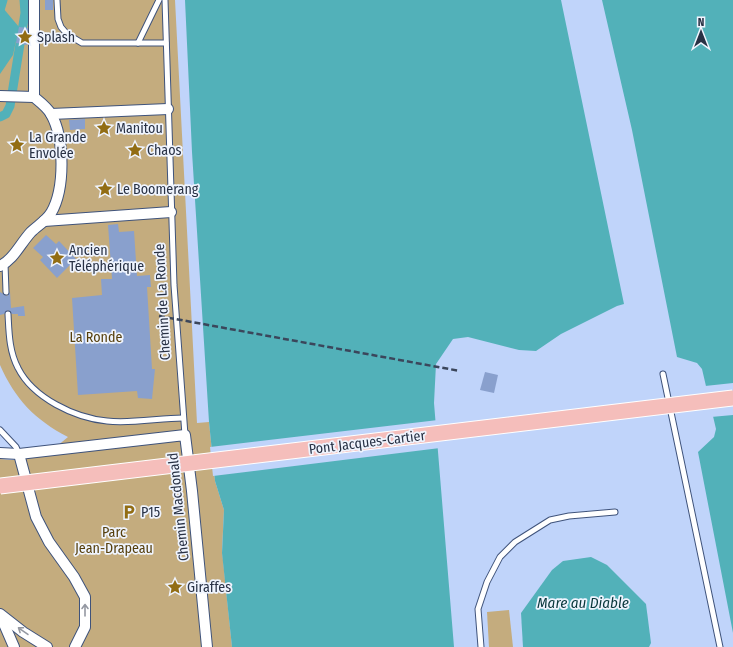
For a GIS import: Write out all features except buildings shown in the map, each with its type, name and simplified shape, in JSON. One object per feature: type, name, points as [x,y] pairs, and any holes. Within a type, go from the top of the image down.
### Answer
[{"type":"main road","name":"Pont Jacques-Cartier","points":[[0,486],[733,398]]},
{"type":"street","points":[[34,0],[34,97]]},
{"type":"street","points":[[0,96],[34,97],[51,114],[56,124],[61,174],[55,203],[50,214],[30,233],[19,250],[2,265]]},
{"type":"street","points":[[51,114],[168,109]]},
{"type":"street","points":[[44,221],[171,212]]},
{"type":"street","points":[[0,453],[19,454],[184,435]]},
{"type":"street","name":"Chemin Macdonald","points":[[184,435],[192,491],[207,647]]},
{"type":"street","points":[[19,454],[36,517],[49,542],[74,577],[85,597],[85,627],[75,647]]},
{"type":"street","points":[[0,614],[14,647]]},
{"type":"street","points":[[0,614],[23,632],[48,647]]},
{"type":"lane","points":[[58,0],[58,19],[60,27],[74,40],[82,43],[166,43]]},
{"type":"lane","points":[[138,43],[159,0]]},
{"type":"lane","name":"Chemin de La Ronde","points":[[164,0],[171,212],[184,435]]},
{"type":"lane","points":[[2,265],[6,292]]},
{"type":"lane","points":[[8,314],[10,344],[18,368],[47,400],[68,412],[84,418],[108,422],[183,418]]},
{"type":"lane","points":[[663,374],[720,647]]},
{"type":"lane","points":[[0,430],[16,447],[19,454]]},
{"type":"lane","points":[[481,647],[478,609],[487,582],[500,557],[515,542],[550,520],[569,516],[615,512]]},
{"type":"green space","name":"La Ronde","points":[[0,0],[175,0],[197,423],[209,422],[215,481],[224,510],[222,551],[232,647],[0,647],[0,459],[12,460],[45,456],[68,437],[36,416],[27,407],[12,388],[0,365]]},
{"type":"green space","points":[[509,610],[513,647],[489,647],[487,612]]},
{"type":"water","points":[[185,0],[561,0],[624,304],[617,306],[561,334],[536,351],[519,350],[468,337],[453,339],[436,364],[434,403],[454,647],[232,647],[222,553],[224,510],[215,481],[209,422],[192,152]]},
{"type":"water","points":[[602,0],[733,0],[733,633],[698,452],[714,437],[716,429],[702,369],[697,363],[677,357],[632,130]]},
{"type":"water","points":[[0,7],[3,8],[19,27],[13,55],[0,74]]},
{"type":"water","name":"Mare au Diable","points":[[591,557],[607,565],[646,604],[651,643],[649,647],[523,647],[521,613],[552,570],[563,561]]},
{"type":"pier","points":[[733,383],[733,415],[711,417],[705,386]]},
{"type":"pier","points":[[438,420],[440,448],[213,476],[210,447]]},
{"type":"waterway","name":"Splash","points":[[0,10],[3,0]]},
{"type":"waterway","name":"Splash","points":[[0,117],[6,114],[10,106],[25,13],[24,0]]},
{"type":"railway","points":[[159,316],[460,371]]},
{"type":"place","name":"Splash","points":[[25,37]]},
{"type":"place","name":"Manitou","points":[[104,128]]},
{"type":"place","name":"La Grande Envolée","points":[[17,145]]},
{"type":"place","name":"Chaos","points":[[135,150]]},
{"type":"place","name":"Le Boomerang","points":[[105,189]]},
{"type":"place","name":"Ancien Téléphérique","points":[[57,258]]},
{"type":"place","name":"P15","points":[[129,512]]},
{"type":"place","name":"Giraffes","points":[[175,587]]},
{"type":"park label","name":"Parc Jean-Drapeau","points":[[114,540]]}]
